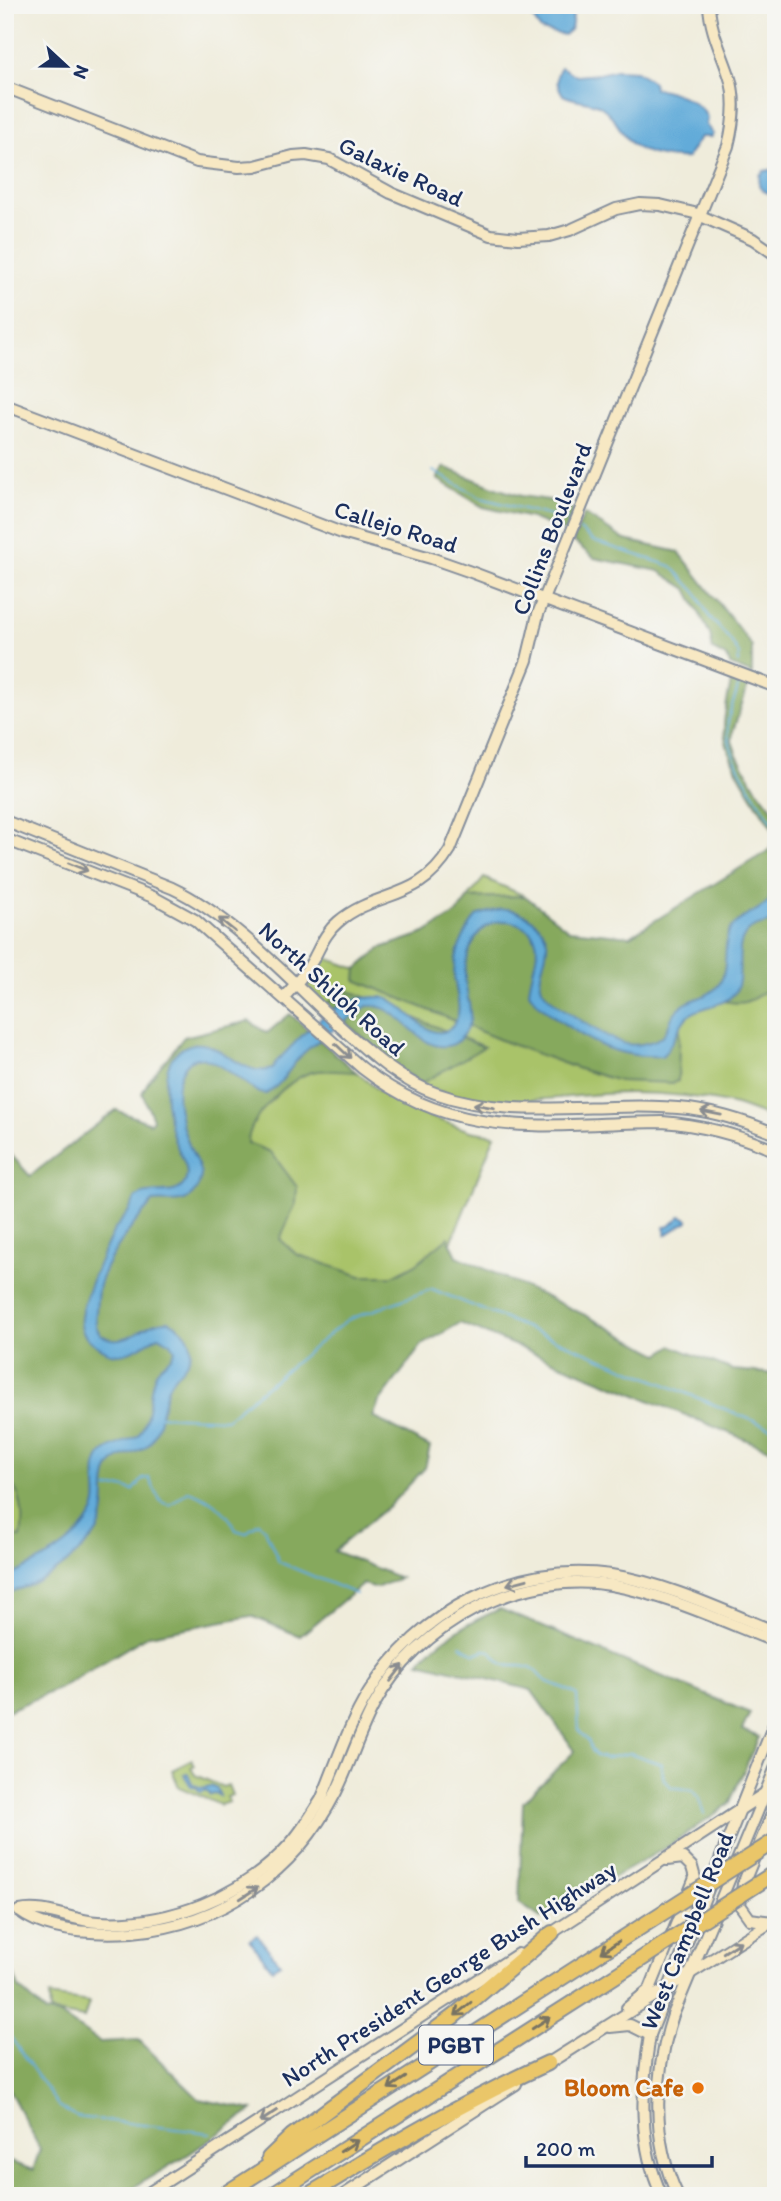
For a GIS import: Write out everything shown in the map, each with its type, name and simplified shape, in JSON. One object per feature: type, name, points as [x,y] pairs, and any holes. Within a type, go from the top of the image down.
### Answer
[{"type":"highway","name":"PGBT","points":[[222,2196],[776,1840]]},
{"type":"highway","name":"PGBT","points":[[271,2196],[776,1872]]},
{"type":"highway","points":[[245,2181],[292,2136],[454,2016],[552,1933]]},
{"type":"highway","points":[[307,2196],[450,2113],[548,2063]]},
{"type":"street","name":"Collins Boulevard","points":[[289,1001],[295,985],[336,924],[358,908],[419,884],[443,861],[450,850],[527,660],[538,614],[729,146],[734,116],[733,89],[713,32],[709,5]]},
{"type":"street","name":"Galaxie Road","points":[[5,87],[197,162],[239,167],[256,166],[293,156],[329,159],[391,193],[491,235],[518,238],[548,236],[570,230],[616,209],[640,204],[680,209],[701,216],[752,239],[776,255]]},
{"type":"street","name":"Callejo Road","points":[[5,405],[342,533],[431,558],[776,687]]},
{"type":"street","name":"North Shiloh Road","points":[[5,821],[185,895],[223,921],[387,1068],[425,1089],[455,1100],[509,1110],[635,1107],[689,1109],[742,1120],[776,1134]]},
{"type":"street","name":"North Shiloh Road","points":[[5,839],[174,907],[212,933],[377,1079],[400,1094],[450,1115],[518,1126],[654,1122],[686,1124],[737,1136],[776,1151]]},
{"type":"street","points":[[776,1632],[666,1589],[615,1576],[559,1573],[522,1580],[479,1594],[422,1630],[397,1655],[360,1708],[321,1800],[291,1843],[252,1878],[209,1900],[161,1918],[95,1922],[31,1908],[19,1911],[29,1919],[59,1927],[107,1933],[149,1930],[191,1921],[220,1910],[252,1892],[301,1847],[336,1791],[375,1703],[417,1648],[444,1627],[502,1597],[562,1584],[608,1584],[680,1605],[776,1642]]},
{"type":"street","points":[[680,1605],[706,1605]]},
{"type":"street","name":"West Campbell Road","points":[[662,2196],[654,2177],[643,2123],[644,2075],[650,2035],[775,1721]]},
{"type":"street","name":"West Campbell Road","points":[[678,2196],[667,2172],[658,2103],[665,2043],[689,1975],[776,1767]]},
{"type":"street","name":"North President George Bush Highway","points":[[144,2196],[776,1786]]},
{"type":"street","points":[[774,1921],[750,1919],[740,1905],[743,1884],[776,1805]]},
{"type":"street","points":[[603,2029],[650,1989],[695,1878],[692,1867],[683,1858],[660,1862]]},
{"type":"street","points":[[342,2196],[774,1921]]},
{"type":"street","points":[[603,2029],[630,2025],[650,2035]]},
{"type":"green space","points":[[444,467],[496,488],[521,496],[549,500],[574,510],[565,532],[531,518],[483,507],[437,479]]},
{"type":"green space","points":[[584,514],[625,540],[679,552],[752,646],[752,674],[730,665],[728,658],[713,650],[710,634],[687,589],[659,571],[594,558],[573,541]]},
{"type":"green space","points":[[732,677],[749,683],[732,741],[755,786],[776,813],[776,982],[748,1001],[735,1003],[716,999],[680,1017],[678,1081],[619,1081],[579,1069],[508,1043],[356,980],[357,969],[381,948],[425,933],[457,913],[468,898],[525,896],[569,930],[630,936],[771,848],[774,831],[735,767],[725,740],[725,715]]},
{"type":"green space","points":[[484,878],[525,896],[468,898]]},
{"type":"green space","points":[[776,895],[776,1120],[736,1105],[670,1095],[630,1093],[508,1101],[459,1097],[435,1090],[403,1072],[307,986],[326,958],[357,969],[535,976]]},
{"type":"green space","points":[[348,991],[484,1047],[422,1083],[393,1065],[326,1004]]},
{"type":"green space","points":[[290,1014],[356,1072],[312,1072],[292,1082],[271,1100],[250,1133],[248,1143],[271,1152],[297,1187],[296,1203],[280,1239],[296,1254],[361,1276],[393,1276],[416,1264],[448,1237],[457,1256],[585,1315],[659,1354],[672,1346],[733,1370],[776,1374],[776,1452],[460,1323],[422,1345],[379,1402],[373,1417],[430,1447],[425,1468],[391,1504],[334,1551],[400,1578],[376,1588],[363,1584],[300,1636],[251,1616],[149,1635],[60,1688],[5,1712],[5,1536],[21,1537],[22,1520],[16,1489],[5,1477],[5,1148],[30,1176],[116,1110],[150,1123],[153,1119],[142,1093],[184,1037],[249,1021],[267,1033]]},
{"type":"green space","points":[[298,1048],[354,1070],[378,1090],[417,1112],[470,1131],[495,1135],[432,1289],[5,1587],[5,1240],[106,1253]]},
{"type":"green space","points":[[500,1609],[750,1713],[742,1730],[759,1737],[729,1804],[669,1846],[541,1918],[519,1903],[523,1802],[575,1751],[531,1690],[419,1662],[456,1631]]},
{"type":"green space","points":[[192,1760],[195,1766],[191,1768],[195,1775],[223,1787],[228,1785],[232,1795],[227,1797],[229,1802],[220,1805],[179,1787],[172,1770]]},
{"type":"green space","points":[[5,1949],[19,1988],[46,2013],[60,2015],[100,2042],[139,2040],[199,2099],[253,2110],[189,2154],[119,2196],[5,2196],[5,2164],[8,2161],[33,2170],[40,2149],[5,2082]]},
{"type":"green space","points":[[49,1996],[89,2002],[84,2018],[50,2012]]},
{"type":"water","points":[[524,5],[567,5],[573,16],[571,29],[564,35],[541,30]]},
{"type":"water","points":[[561,67],[577,76],[616,70],[636,71],[653,82],[654,88],[676,94],[697,105],[707,117],[706,125],[713,134],[711,137],[700,137],[687,158],[651,154],[633,145],[600,106],[563,95],[557,81]]},
{"type":"water","points":[[776,169],[776,197],[763,191],[759,185],[760,175],[764,171]]},
{"type":"water","points":[[776,865],[776,919],[754,927],[745,935],[741,943],[739,980],[733,995],[723,1002],[688,1016],[662,1056],[631,1054],[604,1047],[567,1026],[544,1008],[529,992],[537,950],[533,935],[515,923],[500,921],[480,932],[472,946],[465,977],[470,1020],[463,1035],[454,1044],[439,1046],[429,1043],[390,1012],[367,1006],[308,1049],[278,1085],[266,1094],[259,1093],[212,1062],[198,1058],[188,1062],[182,1071],[177,1090],[179,1110],[200,1172],[200,1182],[189,1198],[174,1202],[153,1202],[129,1230],[103,1274],[98,1288],[96,1326],[103,1336],[120,1339],[154,1323],[169,1321],[187,1336],[191,1344],[191,1354],[169,1385],[153,1439],[139,1451],[114,1461],[111,1465],[107,1473],[102,1521],[90,1541],[55,1572],[5,1595],[5,1579],[65,1546],[84,1527],[95,1507],[95,1474],[99,1459],[108,1449],[138,1436],[146,1419],[154,1378],[175,1350],[171,1343],[159,1336],[126,1353],[113,1354],[90,1341],[81,1325],[84,1305],[99,1263],[114,1230],[127,1215],[135,1199],[146,1193],[174,1191],[184,1184],[186,1179],[186,1167],[174,1139],[167,1105],[166,1078],[173,1056],[193,1044],[205,1044],[248,1067],[273,1069],[276,1062],[322,1017],[348,1002],[364,998],[381,997],[390,1000],[426,1028],[444,1032],[452,1026],[458,1015],[454,967],[464,937],[476,916],[503,909],[526,916],[542,929],[547,947],[541,971],[542,988],[555,1003],[618,1041],[634,1045],[653,1041],[665,1033],[676,1011],[717,987],[724,975],[726,944],[730,930],[769,901]]},
{"type":"water","points":[[681,1216],[688,1221],[666,1235],[664,1227],[670,1226]]},
{"type":"water","points":[[188,1774],[192,1783],[201,1788],[211,1786],[217,1789],[220,1796],[210,1795],[206,1790],[200,1792],[191,1786],[184,1775]]},
{"type":"water","points":[[257,1935],[280,1964],[272,1969],[250,1940]]},
{"type":"waterway","points":[[433,471],[481,498],[567,520]]},
{"type":"waterway","points":[[580,530],[593,541],[671,566],[696,592],[708,615],[731,641],[739,654],[738,663]]},
{"type":"waterway","points":[[739,679],[728,722],[731,749],[744,777],[776,827]]},
{"type":"waterway","points":[[160,1416],[226,1419],[347,1320],[432,1289],[776,1430]]},
{"type":"waterway","points":[[107,1489],[123,1487],[133,1491],[143,1479],[149,1478],[161,1502],[170,1505],[188,1491],[195,1493],[222,1511],[236,1530],[246,1533],[258,1523],[265,1529],[279,1562],[356,1594]]},
{"type":"waterway","points":[[461,1645],[475,1654],[484,1650],[491,1651],[507,1666],[528,1667],[544,1680],[577,1695],[579,1731],[596,1756],[607,1758],[630,1753],[661,1764],[664,1780],[671,1787],[692,1790],[699,1797],[704,1814]]},
{"type":"waterway","points":[[5,2029],[59,2107],[77,2117],[210,2133]]},
{"type":"place","name":"Bloom Cafe","points":[[698,2088]]}]
